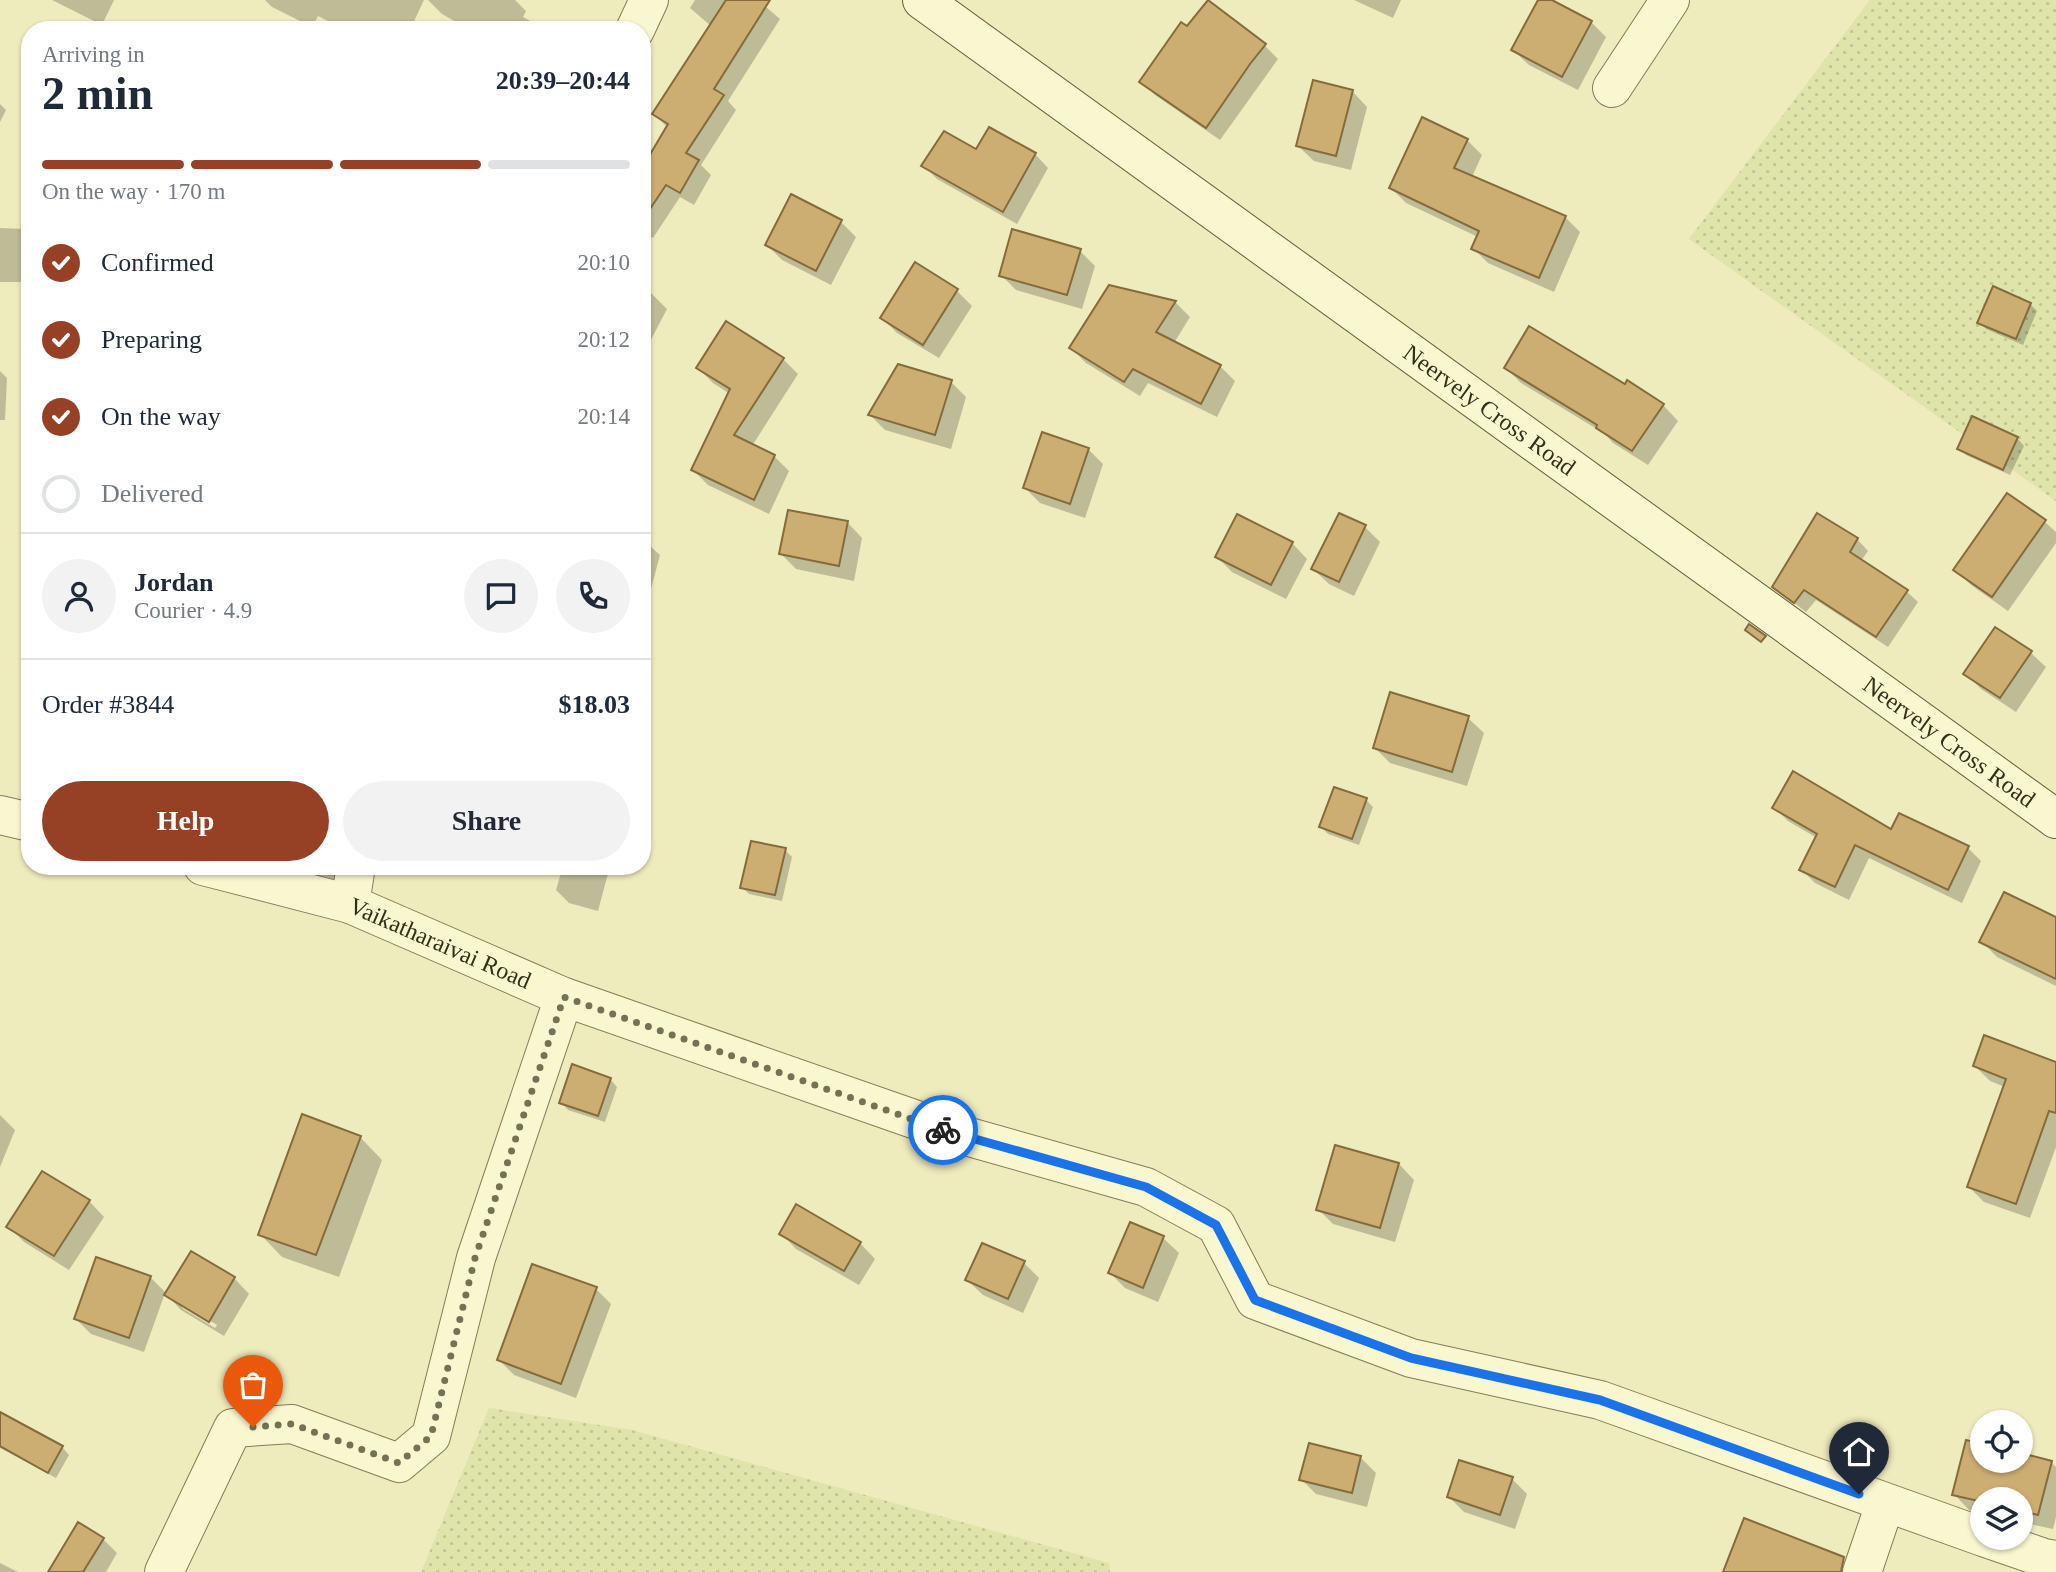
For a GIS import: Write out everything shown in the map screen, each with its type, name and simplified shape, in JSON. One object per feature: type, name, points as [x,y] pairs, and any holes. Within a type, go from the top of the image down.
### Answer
[{"type":"street","points":[[639,21],[649,0]]},
{"type":"street","name":"Neervely Cross Road","points":[[922,0],[2056,819]]},
{"type":"street","points":[[1612,88],[1670,0]]},
{"type":"street","points":[[0,815],[21,820]]},
{"type":"street","name":"Vaikatharaivai Road","points":[[238,875],[350,904],[564,997],[948,1131],[1146,1187],[1216,1225],[1255,1300],[1411,1358],[1600,1400],[1970,1533]]},
{"type":"street","points":[[350,904],[355,875]]},
{"type":"street","points":[[164,1572],[233,1428],[292,1424],[399,1463],[431,1436],[475,1258],[564,997]]},
{"type":"street","points":[[1862,1572],[1885,1504]]},
{"type":"street","name":"Vaikatharaivai Road","points":[[2020,1550],[2056,1560]]},
{"type":"green space","points":[[1870,0],[2056,0],[2056,501],[1689,239]]},
{"type":"green space","points":[[489,1408],[632,1430],[1109,1563],[1110,1572],[421,1572]]},
{"type":"building","points":[[726,0],[770,0],[714,89],[724,95],[686,153],[699,160],[680,193],[666,185],[651,208],[651,153],[668,124],[652,114]]},
{"type":"building","points":[[1208,0],[1266,44],[1206,128],[1139,82],[1181,22],[1187,26]]},
{"type":"building","points":[[1538,0],[1552,0],[1592,21],[1562,77],[1511,50]]},
{"type":"building","points":[[1313,80],[1353,90],[1336,156],[1296,146]]},
{"type":"building","points":[[1422,117],[1468,139],[1454,168],[1566,216],[1539,278],[1471,249],[1479,231],[1389,188]]},
{"type":"building","points":[[989,127],[1036,153],[1003,212],[921,166],[944,131],[976,149]]},
{"type":"building","points":[[791,194],[842,220],[816,271],[765,245]]},
{"type":"building","points":[[1012,229],[1081,249],[1067,295],[999,276]]},
{"type":"building","points":[[915,262],[958,289],[923,345],[880,318]]},
{"type":"building","points":[[1109,285],[1176,301],[1156,332],[1221,365],[1201,404],[1133,369],[1124,382],[1069,348]]},
{"type":"building","points":[[1993,286],[2031,303],[2016,339],[1977,323]]},
{"type":"building","points":[[726,321],[784,358],[734,435],[775,455],[754,500],[691,470],[730,389],[696,368]]},
{"type":"building","points":[[1529,326],[1625,384],[1627,380],[1664,404],[1632,451],[1596,428],[1597,425],[1504,368]]},
{"type":"building","points":[[898,364],[952,380],[935,435],[868,415]]},
{"type":"building","points":[[1972,416],[2018,437],[2003,470],[1957,449]]},
{"type":"building","points":[[1042,432],[1089,448],[1070,504],[1023,488]]},
{"type":"building","points":[[2007,493],[2046,520],[1992,597],[1953,570]]},
{"type":"building","points":[[788,510],[848,521],[839,566],[779,554]]},
{"type":"building","points":[[1339,513],[1366,525],[1339,582],[1311,569]]},
{"type":"building","points":[[1817,513],[1858,538],[1850,552],[1908,590],[1876,637],[1804,590],[1794,603],[1772,587]]},
{"type":"building","points":[[1237,514],[1293,542],[1271,585],[1215,557]]},
{"type":"building","points":[[1749,624],[1766,636],[1761,642],[1745,630]]},
{"type":"building","points":[[1995,627],[2032,651],[2000,698],[1963,674]]},
{"type":"building","points":[[1390,692],[1469,716],[1452,772],[1373,748]]},
{"type":"building","points":[[1793,771],[1891,829],[1899,813],[1969,846],[1948,890],[1855,845],[1835,887],[1799,870],[1817,834],[1772,808]]},
{"type":"building","points":[[1334,787],[1367,798],[1352,839],[1319,827]]},
{"type":"building","points":[[751,841],[786,848],[775,895],[740,888]]},
{"type":"building","points":[[2004,892],[2056,917],[2056,979],[1979,942]]},
{"type":"building","points":[[1984,1035],[2056,1062],[2056,1113],[2049,1111],[2016,1204],[1967,1187],[2006,1079],[1973,1066]]},
{"type":"building","points":[[572,1064],[611,1078],[598,1116],[559,1103]]},
{"type":"building","points":[[302,1114],[361,1136],[316,1255],[258,1235]]},
{"type":"building","points":[[1335,1145],[1399,1163],[1380,1228],[1316,1210]]},
{"type":"building","points":[[42,1171],[90,1200],[54,1256],[6,1227]]},
{"type":"building","points":[[796,1204],[861,1242],[844,1271],[779,1234]]},
{"type":"building","points":[[1130,1222],[1164,1236],[1143,1288],[1108,1273]]},
{"type":"building","points":[[982,1243],[1025,1261],[1008,1299],[965,1280]]},
{"type":"building","points":[[191,1251],[235,1277],[209,1322],[164,1295]]},
{"type":"building","points":[[96,1257],[151,1276],[129,1338],[74,1319]]},
{"type":"building","points":[[532,1264],[597,1287],[561,1384],[497,1360]]},
{"type":"building","points":[[0,1412],[63,1446],[48,1473],[0,1446]]},
{"type":"building","points":[[1966,1440],[1970,1441],[1970,1473],[2033,1473],[2033,1456],[2052,1461],[2038,1515],[2033,1514],[2033,1487],[1970,1487],[1970,1499],[1952,1495]]},
{"type":"building","points":[[1309,1443],[1361,1456],[1352,1493],[1299,1480]]},
{"type":"building","points":[[1459,1460],[1513,1477],[1500,1515],[1447,1497]]},
{"type":"building","points":[[1744,1518],[1844,1557],[1841,1572],[1723,1572]]},
{"type":"building","points":[[78,1522],[104,1538],[83,1572],[48,1572]]},
{"type":"way so far","points":[[253,1427],[292,1424],[399,1463],[431,1436],[475,1258],[564,997],[943,1130]]},
{"type":"route","points":[[943,1130],[1146,1187],[1216,1225],[1255,1300],[1411,1358],[1600,1400],[1859,1494]]}]
